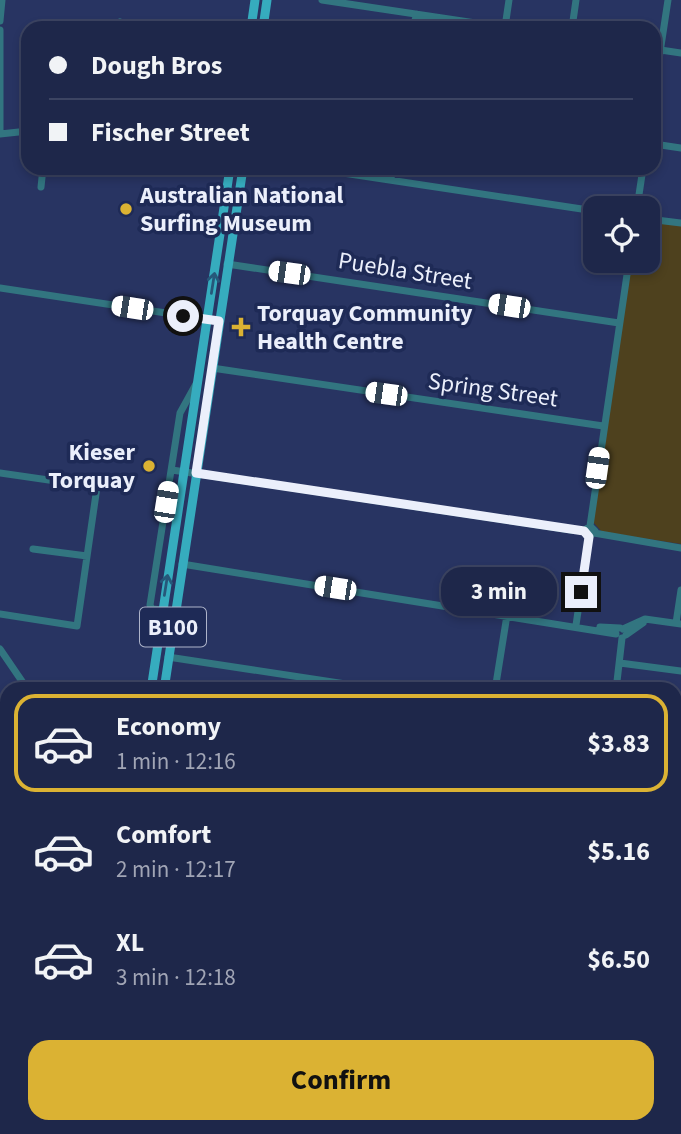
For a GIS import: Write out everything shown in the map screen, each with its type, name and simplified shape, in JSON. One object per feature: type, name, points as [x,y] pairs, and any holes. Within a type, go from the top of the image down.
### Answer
[{"type":"main road","points":[[252,21],[255,0]]},
{"type":"main road","points":[[264,21],[267,0]]},
{"type":"main road","name":"B100","points":[[152,682],[229,175]]},
{"type":"main road","name":"B100","points":[[165,682],[242,175]]},
{"type":"main road","points":[[170,560],[182,564]]},
{"type":"street","points":[[0,21],[2,0]]},
{"type":"street","points":[[322,0],[462,21]]},
{"type":"street","points":[[508,21],[509,0]]},
{"type":"street","points":[[573,21],[576,0]]},
{"type":"street","points":[[661,35],[668,0]]},
{"type":"street","points":[[415,21],[416,14]]},
{"type":"street","points":[[0,30],[0,134],[21,132]]},
{"type":"street","points":[[661,50],[681,53]]},
{"type":"street","points":[[661,145],[681,148]]},
{"type":"street","points":[[41,187],[42,175]]},
{"type":"street","points":[[357,175],[583,209]]},
{"type":"street","points":[[391,180],[392,175]]},
{"type":"street","points":[[639,196],[642,175]]},
{"type":"street","points":[[660,220],[681,223]]},
{"type":"street","name":"Puebla Street","points":[[227,264],[619,323]]},
{"type":"street","points":[[576,625],[627,273]]},
{"type":"street","points":[[0,288],[219,321]]},
{"type":"street","name":"Spring Street","points":[[212,368],[603,426]]},
{"type":"street","points":[[163,610],[152,609],[150,605],[180,413],[198,380]]},
{"type":"street","points":[[172,470],[681,548]]},
{"type":"street","points":[[0,473],[97,487],[77,626],[0,614]]},
{"type":"street","points":[[33,549],[87,556]]},
{"type":"street","points":[[158,555],[170,560]]},
{"type":"street","points":[[182,564],[621,633],[642,623],[658,621],[678,624],[681,590]]},
{"type":"street","points":[[496,682],[507,615]]},
{"type":"street","points":[[617,682],[621,633]]},
{"type":"street","points":[[0,649],[23,682]]},
{"type":"street","points":[[168,657],[332,682]]},
{"type":"street","points":[[620,663],[681,671]]},
{"type":"shaded area","points":[[660,223],[681,226],[681,544],[602,532],[593,522],[630,273],[660,273]]},
{"type":"place","name":"Australian National Surfing Museum","points":[[126,209]]},
{"type":"place","name":"Torquay Community Health Centre","points":[[241,327]]},
{"type":"place","name":"Kieser Torquay","points":[[149,466]]},
{"type":"route","points":[[183,316],[219,321],[196,473],[584,531],[589,537],[581,592]]}]
